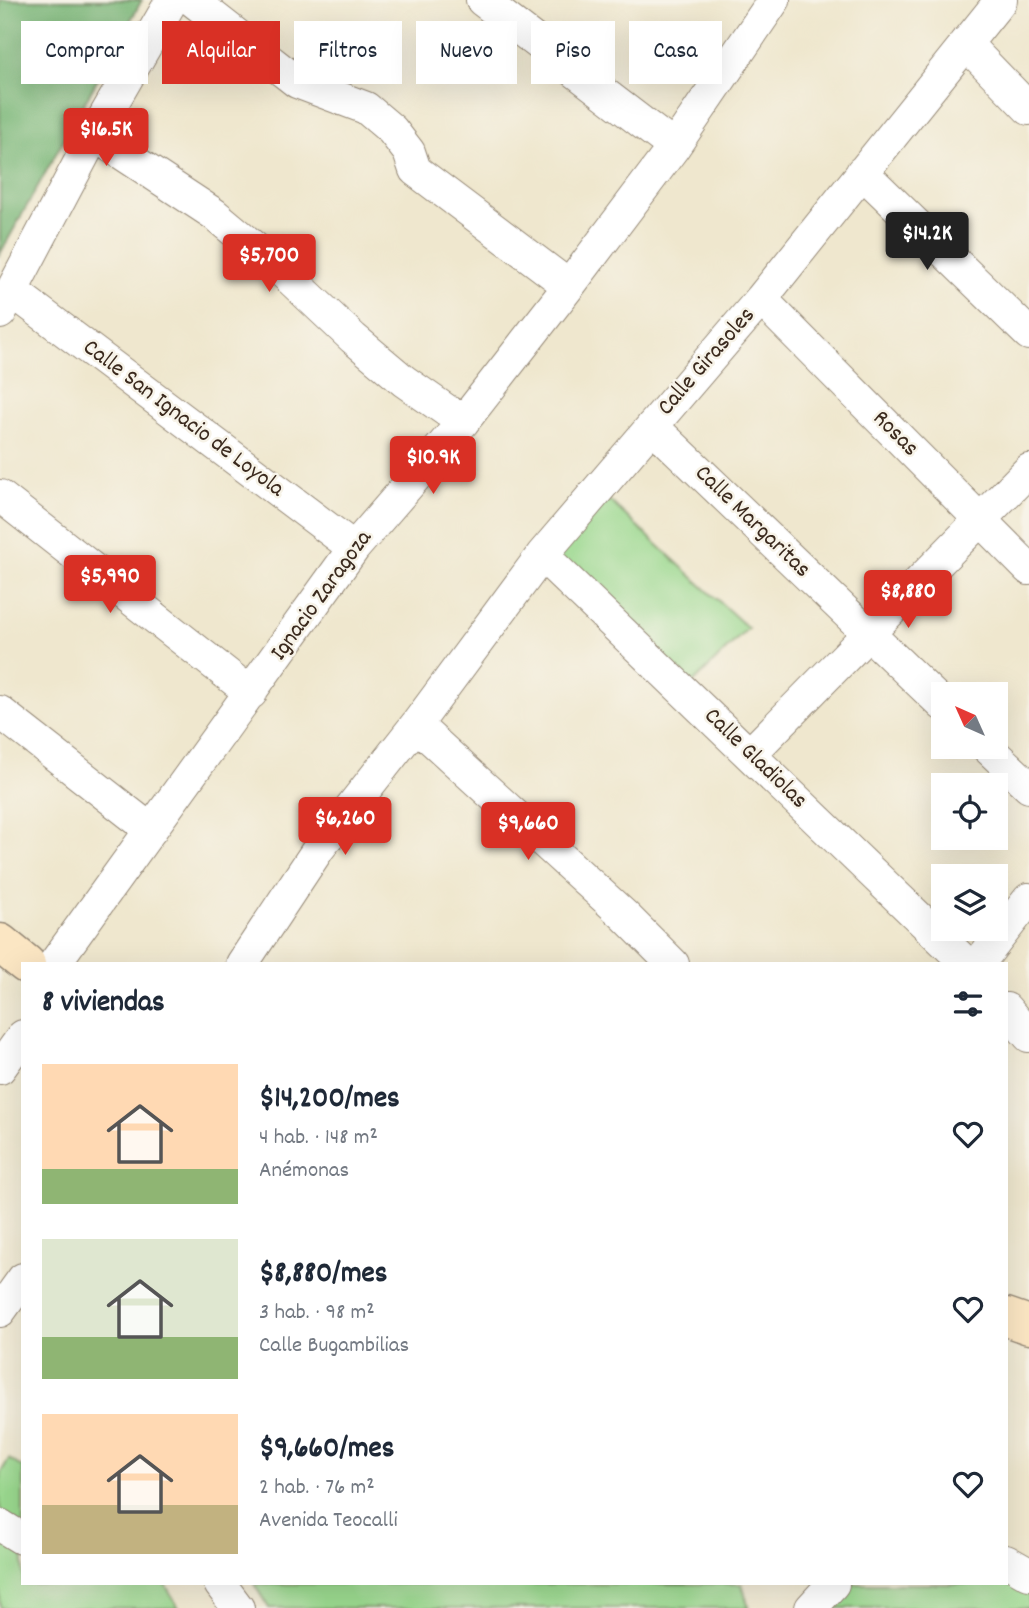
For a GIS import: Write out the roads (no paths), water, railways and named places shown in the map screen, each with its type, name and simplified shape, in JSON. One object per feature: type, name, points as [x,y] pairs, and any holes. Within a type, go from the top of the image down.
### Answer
[{"type":"street","points":[[6,302],[93,135],[172,0]]},
{"type":"street","points":[[192,0],[298,82],[366,108],[392,130],[410,152],[415,170],[569,286]]},
{"type":"street","points":[[482,0],[674,147]]},
{"type":"street","name":"Calle Girasoles","points":[[243,962],[319,848],[416,725],[542,555],[761,299],[1001,0]]},
{"type":"street","name":"Ignacio Zaragoza","points":[[55,962],[354,548],[463,422],[674,147],[770,2]]},
{"type":"street","points":[[965,43],[1029,109]]},
{"type":"street","points":[[93,135],[214,214],[282,271],[363,347],[404,381],[463,422]]},
{"type":"street","points":[[862,172],[1029,334]]},
{"type":"street","name":"Rosas","points":[[761,299],[1029,569]]},
{"type":"street","name":"Calle San Ignacio de Loyola","points":[[6,302],[354,548]]},
{"type":"street","name":"Calle Margaritas","points":[[652,426],[931,694]]},
{"type":"street","points":[[750,754],[1029,470]]},
{"type":"street","points":[[0,496],[251,693]]},
{"type":"street","name":"Calle Gladiolas","points":[[542,555],[965,962]]},
{"type":"street","points":[[0,712],[151,830]]},
{"type":"street","points":[[416,725],[625,916],[671,962]]},
{"type":"street","points":[[1001,760],[1029,787]]},
{"type":"street","points":[[980,962],[1029,899]]},
{"type":"street","points":[[0,943],[24,962]]},
{"type":"street","points":[[1008,1011],[1029,1036]]},
{"type":"street","points":[[0,1068],[21,1039]]},
{"type":"street","points":[[0,1311],[21,1282]]},
{"type":"street","points":[[1008,1562],[1029,1574]]},
{"type":"street","points":[[221,1585],[237,1608]]},
{"type":"street","points":[[811,1608],[832,1585]]}]
